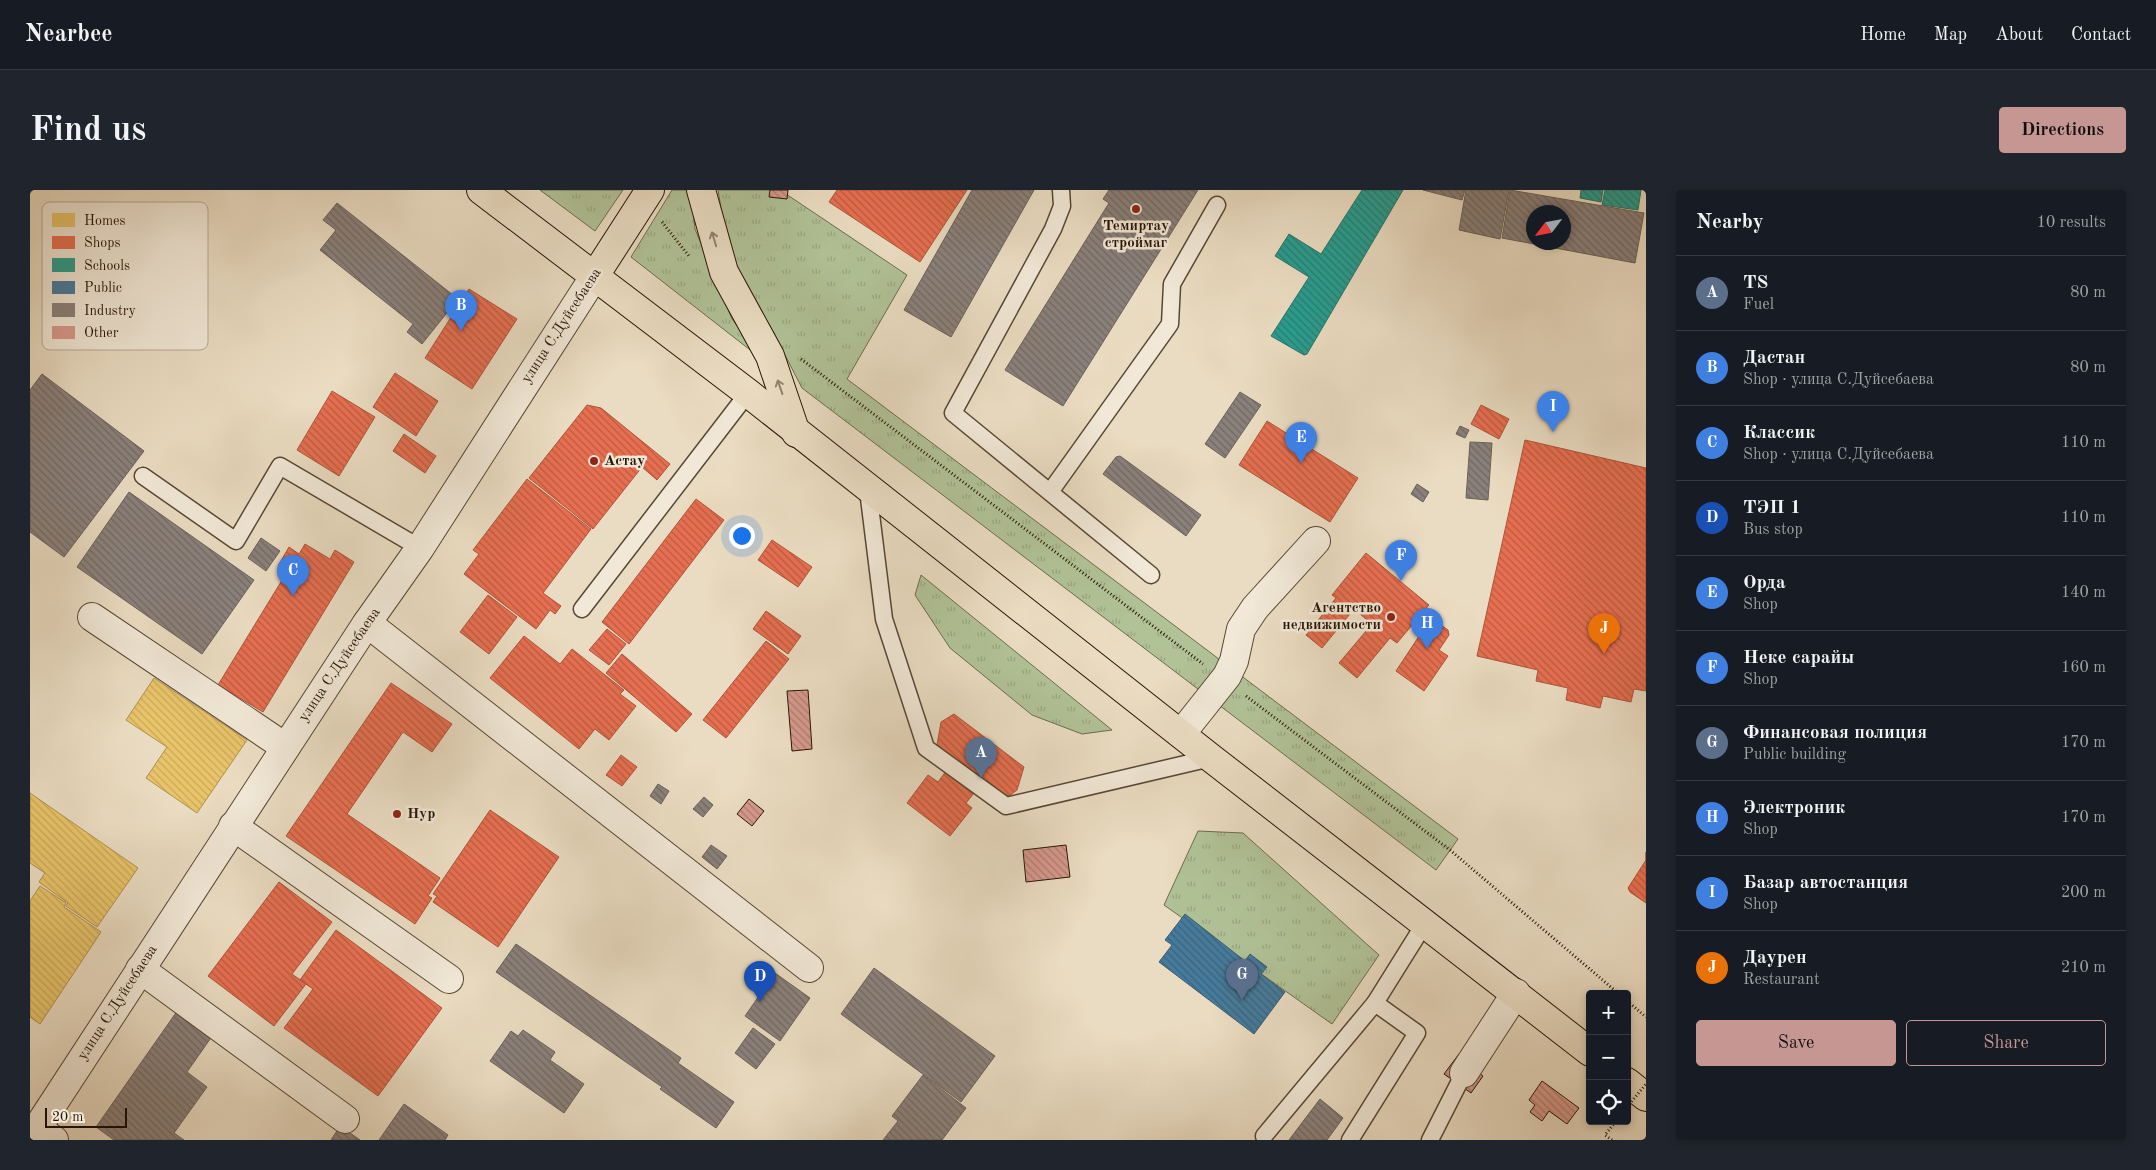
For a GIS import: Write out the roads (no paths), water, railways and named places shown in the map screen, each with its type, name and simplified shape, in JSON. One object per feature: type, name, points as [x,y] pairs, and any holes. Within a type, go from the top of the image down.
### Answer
[{"type":"main road","points":[[482,190],[748,394],[868,490],[1586,1049]]},
{"type":"main road","points":[[701,190],[724,272],[770,356],[796,432]]},
{"type":"main road","name":"улица С.Дуйсебаева","points":[[594,277],[653,203]]},
{"type":"main road","points":[[1631,1085],[1646,1097]]},
{"type":"street","name":"улица С.Дуйсебаева","points":[[40,1136],[140,969],[285,747],[420,548],[594,277]]},
{"type":"street","points":[[1181,734],[1224,680],[1234,661],[1241,628],[1256,608],[1316,541]]},
{"type":"street","points":[[92,617],[285,747]]},
{"type":"street","points":[[368,623],[809,968]]},
{"type":"street","points":[[233,826],[448,979]]},
{"type":"street","points":[[140,969],[345,1119]]},
{"type":"street","points":[[1464,1074],[1516,993]]},
{"type":"lane","points":[[1061,190],[1062,206],[1053,230],[953,413],[1150,575]]},
{"type":"lane","points":[[1050,492],[1170,324],[1172,284],[1217,205]]},
{"type":"lane","points":[[582,609],[748,394]]},
{"type":"lane","points":[[142,476],[236,541],[280,466],[420,548]]},
{"type":"lane","points":[[868,490],[884,618],[926,748],[1006,806],[1211,758]]},
{"type":"lane","points":[[1264,1136],[1376,1003],[1425,923]]},
{"type":"lane","points":[[1350,1140],[1417,1033],[1376,1003]]},
{"type":"lane","points":[[1430,1140],[1464,1074]]},
{"type":"place","name":"Темиртау строймаг","points":[[1136,209]]},
{"type":"place","name":"Дастан","points":[[461,331]]},
{"type":"place","name":"Базар автостанция","points":[[1553,432]]},
{"type":"place","name":"Астау","points":[[594,461]]},
{"type":"place","name":"Орда","points":[[1301,463]]},
{"type":"place","name":"Неке сарайы","points":[[1401,581]]},
{"type":"place","name":"Классик","points":[[293,596]]},
{"type":"place","name":"Агентство недвижимости","points":[[1391,617]]},
{"type":"place","name":"Электроник","points":[[1427,649]]},
{"type":"place","name":"Даурен","points":[[1604,654]]},
{"type":"place","name":"TS","points":[[981,778]]},
{"type":"place","name":"Нур","points":[[397,814]]},
{"type":"place","name":"Финансовая полиция","points":[[1242,1000]]},
{"type":"place","name":"ТЭП 1","points":[[760,1002]]}]
